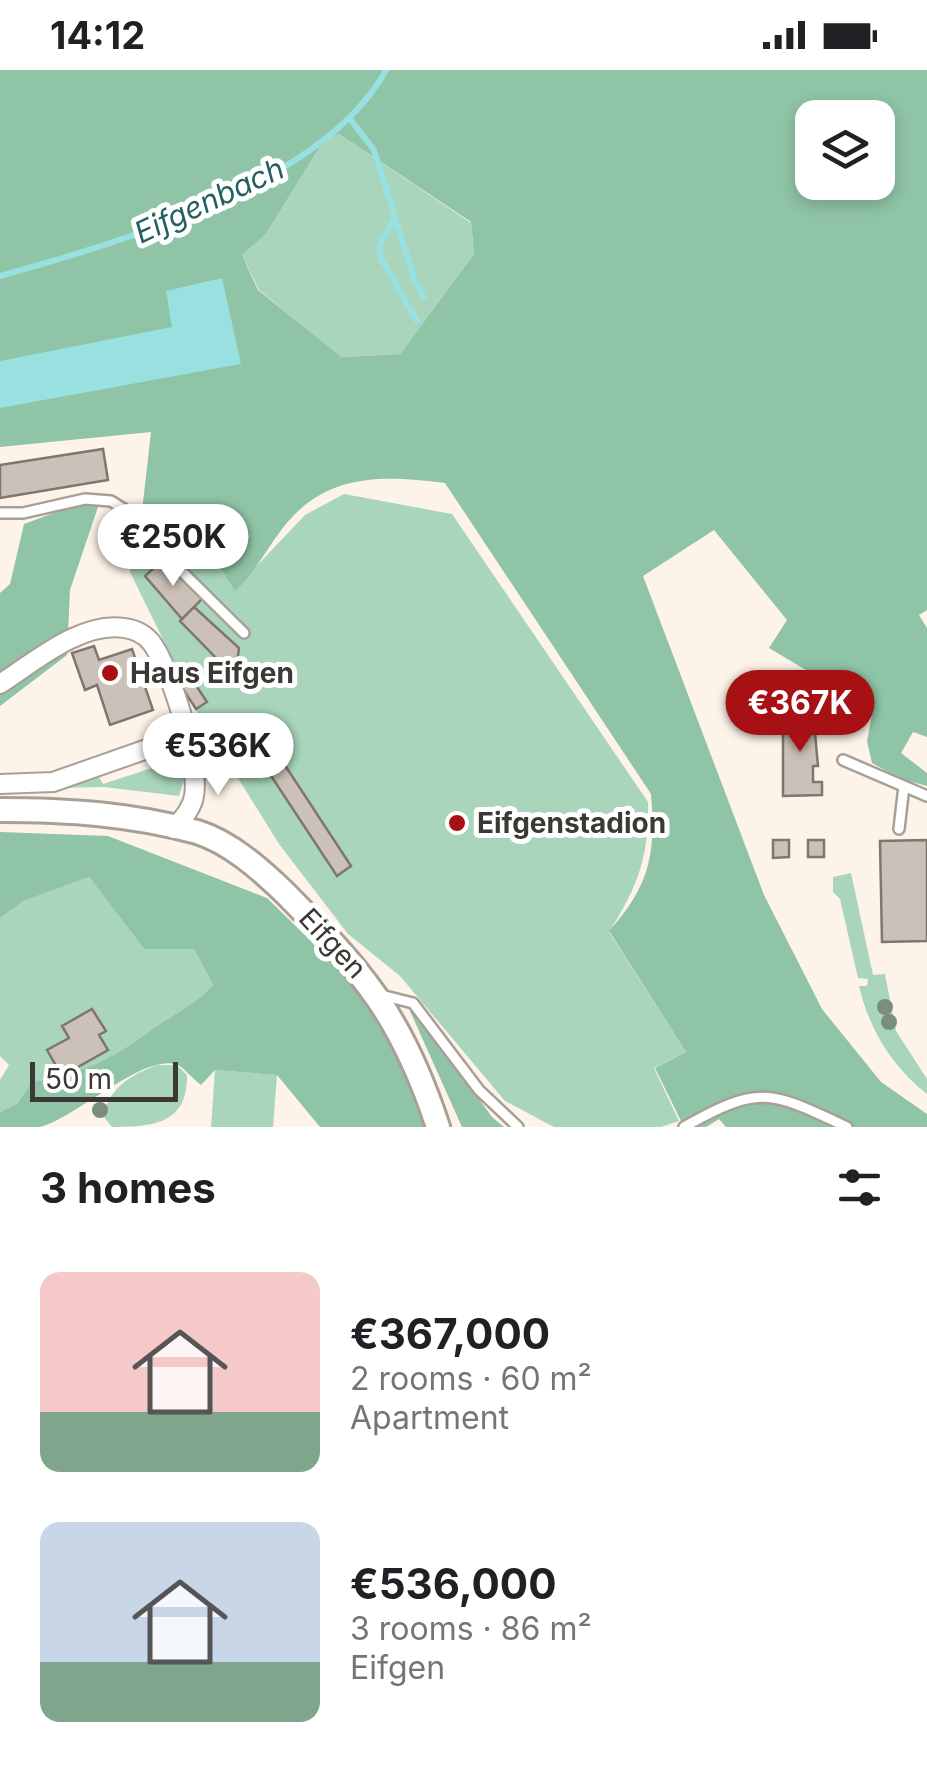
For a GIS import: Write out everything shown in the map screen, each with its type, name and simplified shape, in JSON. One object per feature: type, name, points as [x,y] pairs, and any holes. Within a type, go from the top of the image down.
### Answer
[{"type":"main road","name":"Eifgen","points":[[0,810],[100,811],[174,829],[259,884],[285,894],[344,951],[378,995],[414,1064],[438,1127]]},
{"type":"street","points":[[0,684],[76,638],[104,629],[128,628],[154,648],[189,752],[194,796],[174,829]]},
{"type":"street","points":[[0,784],[53,782],[150,748],[189,752]]},
{"type":"lane","points":[[0,513],[24,513],[101,498],[121,506],[244,633]]},
{"type":"lane","points":[[843,760],[927,796]]},
{"type":"lane","points":[[900,829],[904,786]]},
{"type":"lane","points":[[378,995],[414,1003],[479,1090],[518,1127]]},
{"type":"lane","points":[[684,1127],[737,1098],[771,1096],[847,1127]]},
{"type":"green space","points":[[0,70],[927,70],[927,610],[919,615],[927,628],[927,737],[913,732],[901,753],[927,773],[927,786],[901,779],[872,763],[867,741],[873,710],[769,648],[787,620],[714,530],[643,576],[764,895],[822,1009],[881,1082],[927,1114],[927,1127],[726,1127],[719,1119],[706,1127],[684,1127],[655,1068],[686,1052],[609,931],[634,899],[647,868],[652,834],[651,794],[445,483],[376,479],[335,488],[316,497],[282,529],[235,591],[219,565],[176,554],[142,511],[151,432],[0,447]],"holes":[[[339,134],[471,222],[474,254],[400,354],[341,357],[258,290],[242,255],[266,234],[324,140]]]},
{"type":"green space","points":[[339,134],[471,223],[474,254],[400,354],[340,357],[259,290],[242,255],[266,234],[324,140]]},
{"type":"green space","name":"Eifgenstadion","points":[[344,494],[452,514],[648,802],[640,870],[609,932],[686,1052],[654,1068],[679,1121],[661,1127],[554,1127],[505,1101],[400,976],[348,934],[279,844],[179,683],[175,664],[130,572],[128,528],[142,511],[176,554],[250,573],[305,515]]},
{"type":"green space","points":[[102,495],[70,590],[67,655],[0,706],[0,593],[10,584],[24,524]]},
{"type":"green space","points":[[144,756],[175,761],[184,780],[179,796],[104,787],[57,788],[97,773],[103,784],[155,767]]},
{"type":"green space","points":[[0,832],[108,836],[267,898],[349,978],[397,1054],[427,1127],[320,1127],[277,1075],[215,1070],[201,1085],[178,1065],[164,1063],[129,1077],[54,1122],[39,1127],[0,1127],[0,1112],[18,1103],[32,1082],[66,1075],[110,1057],[213,985],[194,949],[144,949],[89,877],[24,901],[0,918]]},
{"type":"green space","points":[[851,873],[873,975],[885,974],[896,1031],[927,1079],[927,1094],[893,1059],[863,1002],[859,986],[867,986],[868,979],[858,978],[840,899],[833,892],[833,877]]},
{"type":"green space","points":[[89,877],[144,949],[194,949],[213,985],[192,1004],[124,1049],[81,1070],[33,1082],[18,1103],[0,1112],[0,1080],[9,1065],[0,1056],[0,918],[24,901]]},
{"type":"green space","points":[[410,1011],[419,1016],[492,1117],[504,1127],[462,1127]]},
{"type":"green space","points":[[157,1065],[177,1065],[187,1075],[186,1091],[175,1113],[141,1126],[112,1127],[104,1117],[110,1098],[130,1078]]},
{"type":"green space","points":[[215,1070],[277,1075],[273,1127],[211,1127]]},
{"type":"water","points":[[222,278],[241,364],[0,408],[0,361],[172,327],[166,291]]},
{"type":"building","points":[[103,449],[108,480],[0,498],[0,465]]},
{"type":"building","points":[[163,559],[202,599],[182,619],[145,576]]},
{"type":"building","points":[[194,607],[239,648],[238,656],[224,666],[180,621]]},
{"type":"building","name":"Haus Eifgen","points":[[94,646],[99,660],[132,649],[153,710],[110,725],[97,685],[85,690],[72,653]]},
{"type":"building","points":[[189,675],[207,702],[196,709],[179,683]]},
{"type":"building","points":[[783,711],[813,711],[818,766],[813,766],[813,782],[822,782],[822,795],[783,796]]},
{"type":"building","points":[[271,744],[351,866],[337,876],[256,753]]},
{"type":"building","points":[[773,840],[789,840],[789,857],[773,858]]},
{"type":"building","points":[[808,840],[824,840],[824,857],[808,857]]},
{"type":"building","points":[[927,840],[927,941],[882,942],[880,841]]},
{"type":"building","points":[[92,1009],[106,1031],[99,1035],[108,1050],[62,1076],[47,1050],[69,1038],[62,1026]]},
{"type":"waterway","name":"Eifgenbach","points":[[0,276],[158,226],[268,177],[316,146],[356,110],[386,70]]},
{"type":"waterway","points":[[350,119],[374,150],[415,281],[424,297]]},
{"type":"waterway","points":[[394,218],[380,245],[380,257],[417,321]]},
{"type":"place","name":"Haus Eifgen","points":[[110,673]]},
{"type":"place","name":"Eifgenstadion","points":[[457,823]]}]
